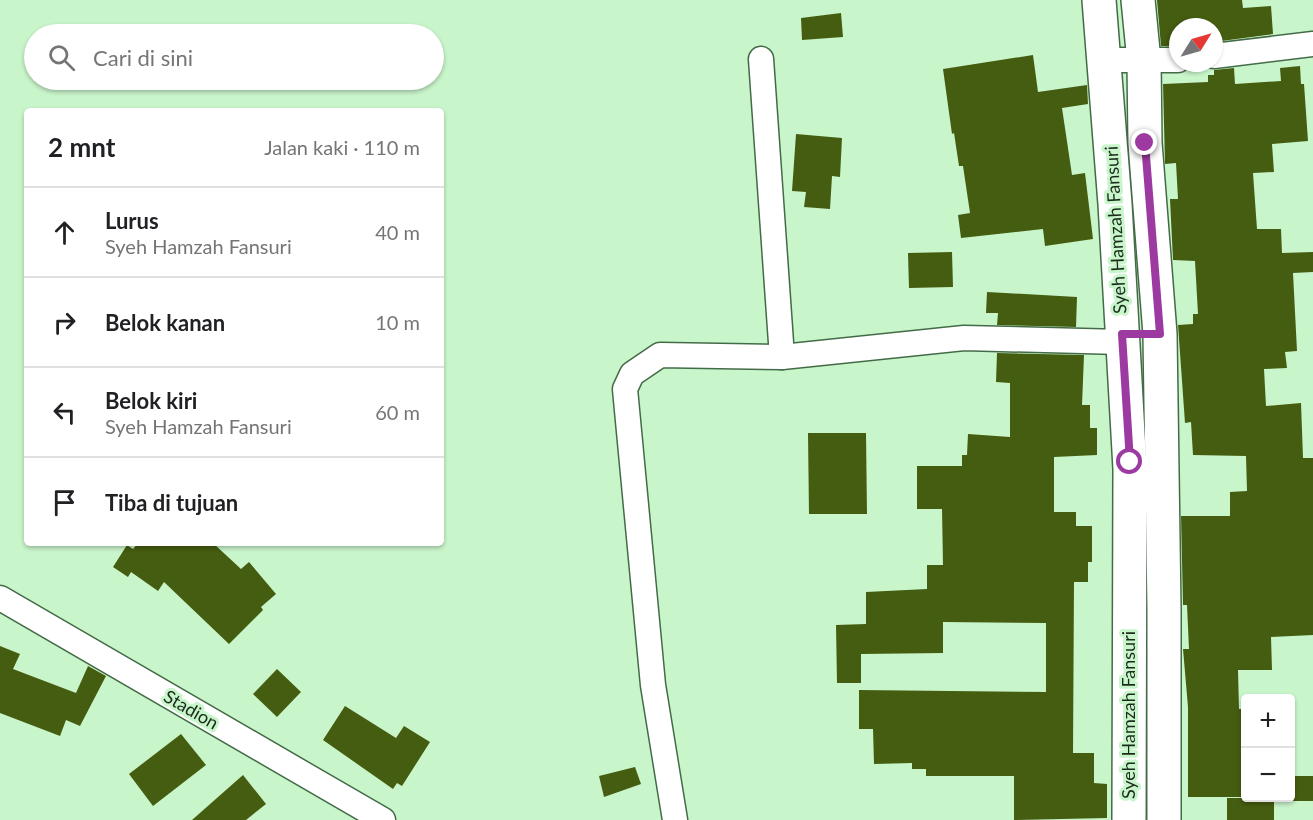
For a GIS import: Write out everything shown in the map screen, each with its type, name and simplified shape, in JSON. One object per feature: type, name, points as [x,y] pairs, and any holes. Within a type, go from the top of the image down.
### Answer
[{"type":"main road","name":"Syeh Hamzah Fansuri","points":[[1099,0],[1105,60],[1130,470],[1129,820]]},
{"type":"main road","name":"Syeh Hamzah Fansuri","points":[[1138,0],[1144,61],[1145,143],[1160,334],[1164,820]]},
{"type":"main road","points":[[1122,338],[1160,334]]},
{"type":"street","points":[[1223,55],[1313,44]]},
{"type":"street","points":[[761,59],[782,357]]},
{"type":"street","points":[[1105,60],[1169,60]]},
{"type":"street","points":[[675,820],[653,685],[625,389],[632,374],[660,355],[782,357],[964,338],[1122,338]]},
{"type":"street","name":"Stadion","points":[[0,598],[383,820]]},
{"type":"building","points":[[1157,0],[1242,0],[1243,8],[1271,6],[1273,34],[1223,41],[1223,18],[1169,18],[1169,46],[1161,46]]},
{"type":"building","points":[[841,13],[843,37],[802,40],[801,18]]},
{"type":"building","points":[[1033,55],[1038,92],[1087,85],[1088,104],[1062,108],[1072,175],[1085,173],[1093,239],[1045,246],[1043,229],[961,238],[958,215],[970,213],[963,166],[959,166],[954,133],[952,134],[943,69]]},
{"type":"building","points":[[1300,66],[1301,84],[1304,84],[1308,141],[1272,144],[1274,172],[1253,173],[1257,229],[1281,229],[1282,253],[1313,252],[1313,272],[1293,273],[1297,351],[1285,352],[1287,368],[1264,369],[1266,406],[1301,403],[1303,458],[1313,458],[1313,635],[1271,637],[1272,670],[1238,670],[1239,709],[1241,709],[1241,797],[1188,797],[1188,707],[1183,649],[1189,649],[1187,605],[1183,605],[1181,516],[1230,516],[1230,492],[1247,491],[1246,456],[1193,455],[1191,422],[1185,423],[1178,325],[1193,324],[1193,314],[1198,314],[1195,261],[1173,260],[1170,199],[1178,199],[1176,163],[1165,164],[1163,84],[1208,82],[1208,75],[1234,68],[1235,84],[1281,81],[1280,68]]},
{"type":"building","points":[[796,134],[842,138],[840,177],[832,176],[830,209],[804,207],[806,192],[792,191]]},
{"type":"building","points":[[952,252],[953,287],[909,288],[908,253]]},
{"type":"building","points":[[987,292],[1077,297],[1076,327],[997,325],[998,313],[986,313]]},
{"type":"building","points":[[997,353],[1084,355],[1082,405],[1090,405],[1090,428],[1097,428],[1097,455],[1054,457],[1054,512],[1076,512],[1076,526],[1092,526],[1092,562],[1088,562],[1088,582],[1074,582],[1073,753],[1094,753],[1094,783],[1107,784],[1107,818],[1014,820],[1014,776],[926,776],[926,769],[912,769],[912,763],[874,764],[873,729],[859,729],[859,690],[1046,692],[1046,623],[943,622],[943,653],[861,654],[861,683],[837,683],[836,625],[866,624],[866,592],[927,589],[927,565],[943,565],[942,509],[917,509],[917,466],[962,466],[962,455],[967,455],[968,434],[1010,437],[1010,383],[996,382]]},
{"type":"building","points":[[808,433],[866,433],[867,514],[809,514]]},
{"type":"building","points":[[126,546],[133,549],[136,546],[216,546],[241,569],[249,562],[276,594],[261,607],[263,610],[229,644],[164,582],[158,591],[131,572],[128,577],[113,567]]},
{"type":"building","points":[[0,646],[20,654],[13,669],[76,693],[88,666],[106,676],[80,726],[66,720],[60,736],[0,713]]},
{"type":"building","points":[[277,669],[301,692],[277,717],[253,694]]},
{"type":"building","points":[[345,706],[396,738],[404,726],[430,742],[402,786],[397,783],[393,789],[323,740]]},
{"type":"building","points":[[181,734],[206,765],[153,806],[129,774]]},
{"type":"building","points":[[635,767],[641,784],[604,797],[599,776]]},
{"type":"building","points":[[243,775],[266,804],[246,820],[192,820]]},
{"type":"building","points":[[1295,776],[1313,776],[1313,801],[1295,801]]},
{"type":"building","points":[[1227,798],[1241,798],[1241,802],[1274,802],[1274,820],[1227,820]]},
{"type":"route","points":[[1130,462],[1122,334],[1160,334],[1145,143]]}]
